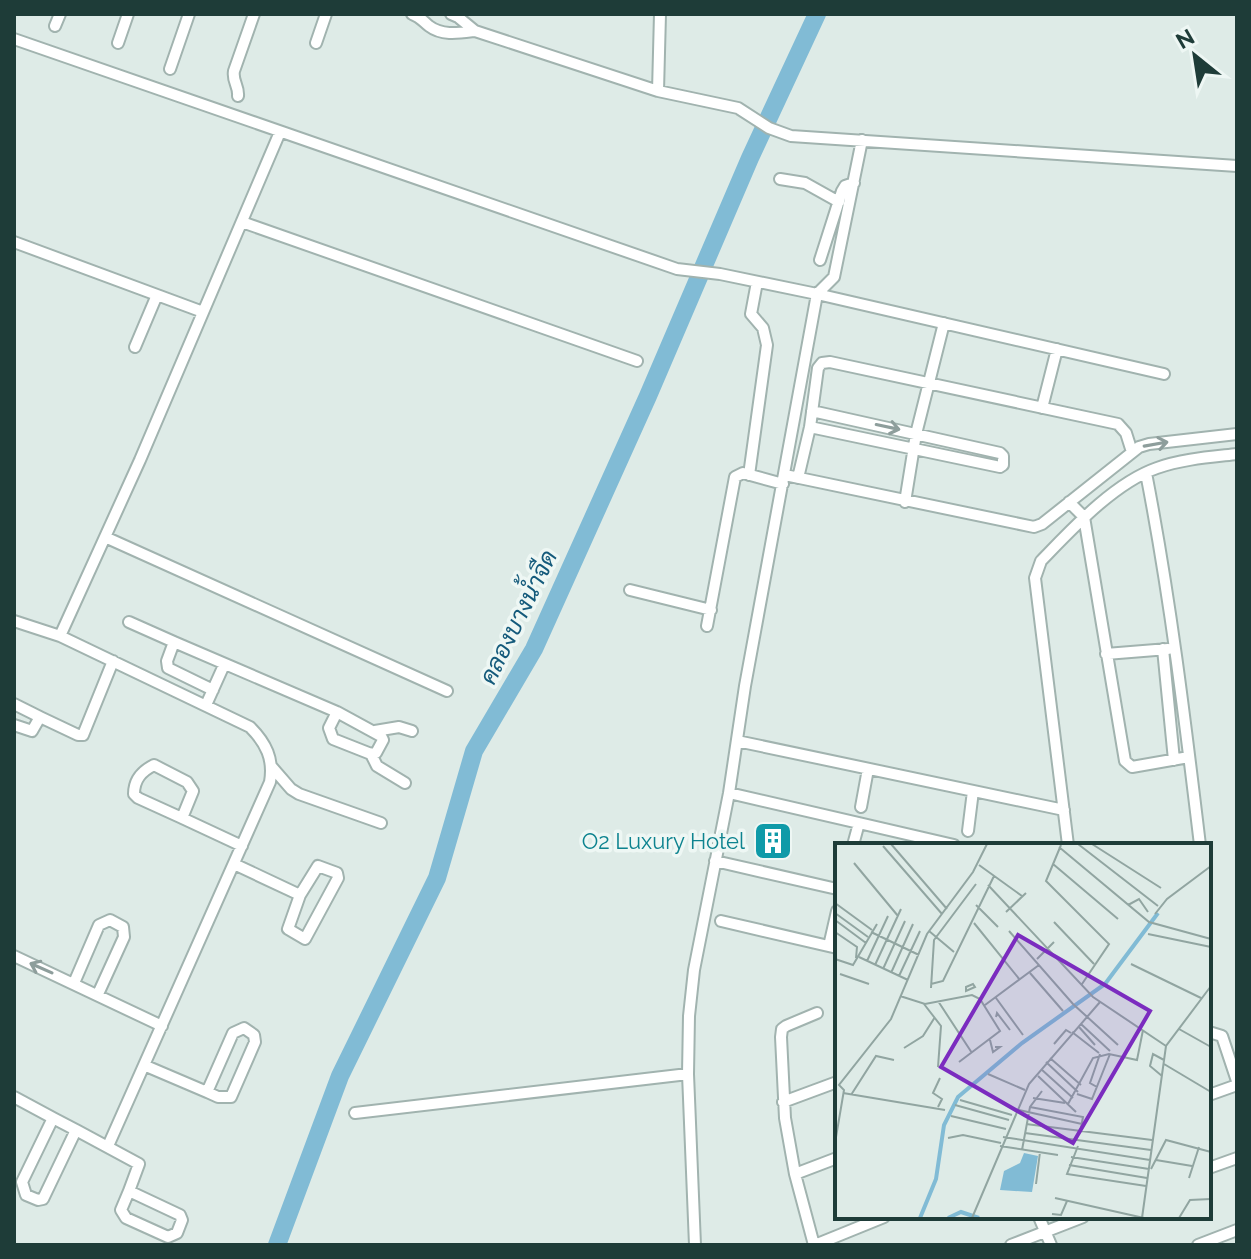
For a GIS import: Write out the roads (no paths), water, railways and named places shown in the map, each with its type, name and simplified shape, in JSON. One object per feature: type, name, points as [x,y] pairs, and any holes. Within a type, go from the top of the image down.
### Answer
[{"type":"street","points":[[55,26],[60,14]]},
{"type":"street","points":[[118,43],[128,14]]},
{"type":"street","points":[[170,69],[189,14]]},
{"type":"street","points":[[238,96],[234,71],[254,14]]},
{"type":"street","points":[[316,43],[326,14]]},
{"type":"street","points":[[451,14],[475,31],[658,91],[738,108],[769,128],[791,136],[1237,166]]},
{"type":"street","points":[[658,91],[660,14]]},
{"type":"street","points":[[421,15],[428,25],[447,33],[475,31]]},
{"type":"street","points":[[14,39],[677,269],[818,293],[1164,374]]},
{"type":"street","points":[[60,636],[280,132]]},
{"type":"street","points":[[695,1245],[688,1074],[694,970],[729,793],[818,293],[832,281],[862,140]]},
{"type":"street","points":[[780,179],[805,183],[839,202]]},
{"type":"street","points":[[820,260],[845,186],[854,183]]},
{"type":"street","points":[[242,222],[637,361]]},
{"type":"street","points":[[14,242],[203,312]]},
{"type":"street","points":[[749,475],[767,345],[763,328],[751,314],[757,282]]},
{"type":"street","points":[[135,347],[157,295]]},
{"type":"street","points":[[905,502],[913,447],[944,323]]},
{"type":"street","points":[[1042,408],[1057,349]]},
{"type":"street","points":[[798,478],[810,427],[818,368],[822,363],[1118,424],[1126,433],[1132,452]]},
{"type":"street","points":[[810,427],[1000,467],[1003,465],[1000,453],[812,411]]},
{"type":"street","points":[[707,626],[735,477],[743,473],[798,478],[1034,527],[1042,524],[1132,452],[1149,444],[1237,434]]},
{"type":"street","points":[[1068,843],[1035,578],[1041,561],[1084,517],[1146,473],[1159,467],[1237,454]]},
{"type":"street","points":[[1146,473],[1176,648],[1200,843]]},
{"type":"street","points":[[1069,502],[1084,517],[1128,765],[1189,757]]},
{"type":"street","points":[[105,537],[447,691]]},
{"type":"street","points":[[630,590],[711,610]]},
{"type":"street","points":[[14,621],[60,636],[250,727],[267,748],[271,766],[270,782],[108,1146]]},
{"type":"street","points":[[129,622],[337,712],[375,731],[383,740],[376,753],[371,754],[333,739],[329,728],[337,712]]},
{"type":"street","points":[[174,642],[167,661],[168,668],[213,690]]},
{"type":"street","points":[[1106,654],[1176,648]]},
{"type":"street","points":[[1163,649],[1174,760]]},
{"type":"street","points":[[14,704],[83,735],[113,661]]},
{"type":"street","points":[[206,705],[224,665]]},
{"type":"street","points":[[14,725],[32,731],[40,717]]},
{"type":"street","points":[[375,731],[399,727],[412,731]]},
{"type":"street","points":[[737,741],[1064,810]]},
{"type":"street","points":[[371,754],[377,766],[405,783]]},
{"type":"street","points":[[182,818],[192,797],[191,787],[154,765],[144,770],[137,780],[134,794],[182,818],[242,846]]},
{"type":"street","points":[[271,766],[299,794],[381,823]]},
{"type":"street","points":[[861,807],[868,769]]},
{"type":"street","points":[[968,831],[973,791]]},
{"type":"street","points":[[729,793],[945,843]]},
{"type":"street","points":[[854,843],[859,823]]},
{"type":"street","points":[[715,861],[835,889]]},
{"type":"street","points":[[234,864],[300,895]]},
{"type":"street","points":[[318,866],[337,873],[338,878],[305,939],[288,929],[300,895],[318,866]]},
{"type":"street","points":[[74,983],[99,925],[110,920],[123,927],[124,937],[98,994]]},
{"type":"street","points":[[721,921],[833,947]]},
{"type":"street","points":[[14,956],[162,1026]]},
{"type":"street","points":[[817,1013],[782,1029],[783,1102],[795,1174],[815,1245],[879,1219]]},
{"type":"street","points":[[146,1066],[207,1092],[226,1099],[231,1097],[255,1042],[256,1038],[250,1031],[239,1029],[233,1033],[207,1092]]},
{"type":"street","points":[[1211,1033],[1222,1036],[1237,1083],[1211,1094]]},
{"type":"street","points":[[355,1113],[688,1074]]},
{"type":"street","points":[[783,1102],[835,1083]]},
{"type":"street","points":[[14,1097],[139,1164],[121,1210],[126,1218],[168,1237],[177,1233],[182,1220],[180,1215],[129,1191]]},
{"type":"street","points":[[53,1118],[22,1182],[22,1190],[32,1198],[43,1199],[76,1130]]},
{"type":"street","points":[[1211,1167],[1237,1158]]},
{"type":"street","points":[[795,1174],[835,1159]]},
{"type":"street","points":[[1040,1219],[1051,1245]]},
{"type":"street","points":[[1011,1245],[1078,1219]]},
{"type":"street","points":[[1198,1245],[1237,1230]]},
{"type":"waterway","name":"คลองบางน้ำจืด","points":[[277,1245],[340,1076],[437,878],[474,751],[534,649],[648,396],[750,158],[817,14]]},
{"type":"place","name":"O2 Luxury Hotel","points":[[773,841]]}]
